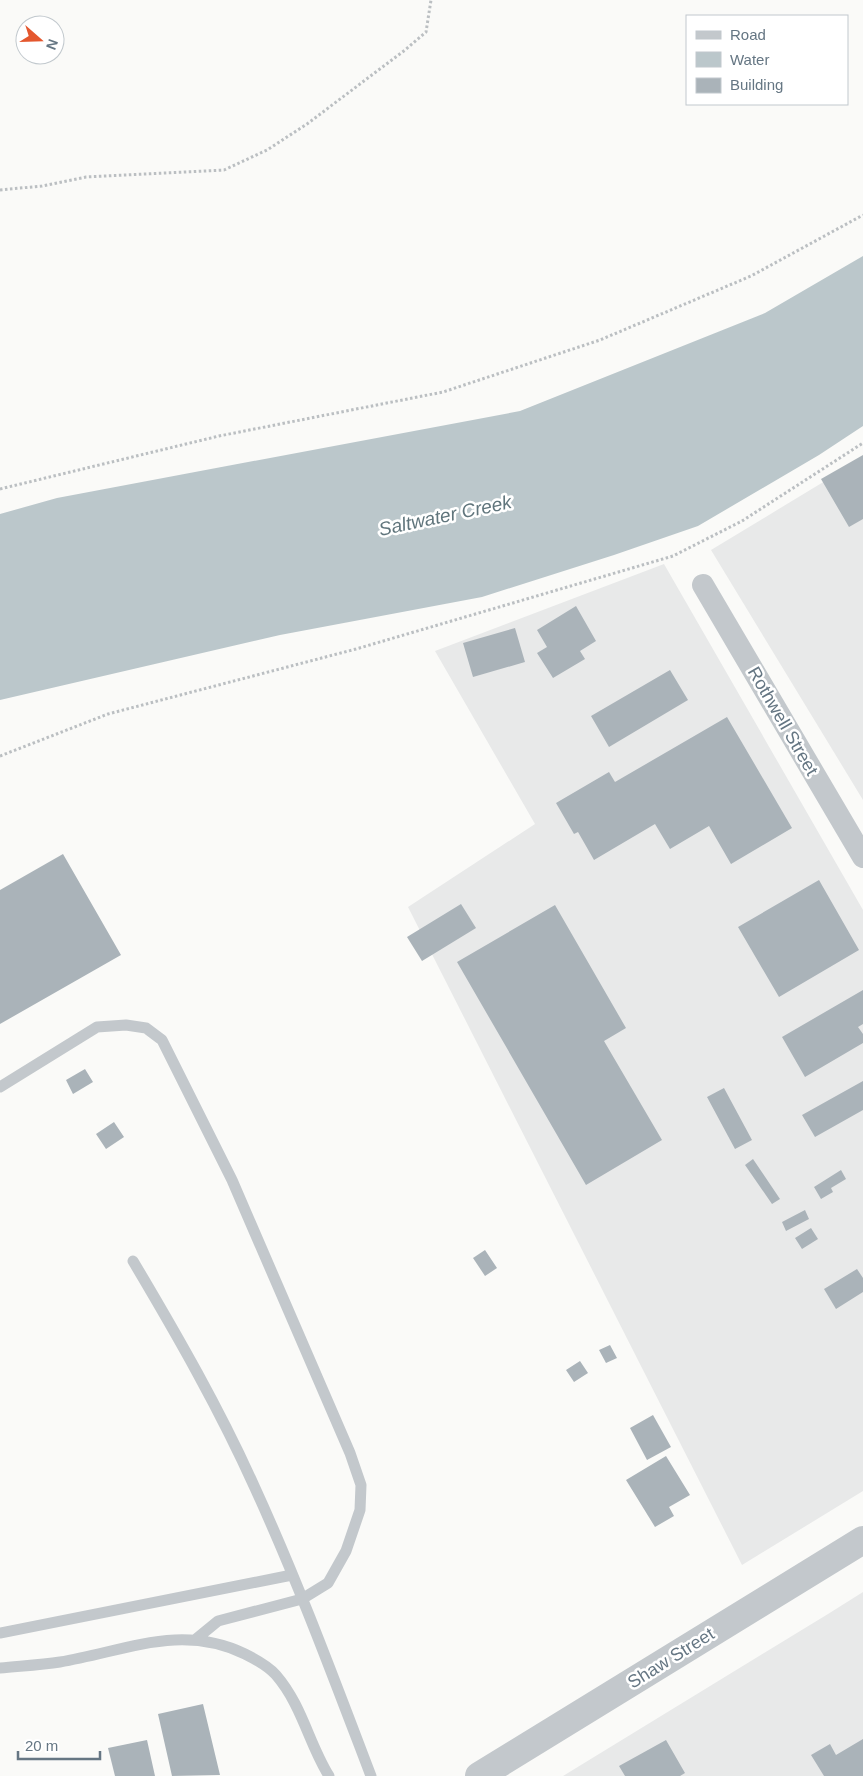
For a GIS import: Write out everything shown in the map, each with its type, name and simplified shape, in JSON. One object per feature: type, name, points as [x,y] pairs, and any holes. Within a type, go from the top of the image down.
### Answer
[{"type":"street","name":"Rothwell Street","points":[[704,585],[863,857]]},
{"type":"street","name":"Shaw Street","points":[[478,1776],[863,1540]]},
{"type":"lane","points":[[0,1087],[97,1027],[126,1025],[146,1028],[162,1040],[232,1180],[350,1452],[361,1485],[360,1510],[346,1551],[328,1583],[302,1599],[218,1621],[196,1639]]},
{"type":"lane","points":[[133,1261],[174,1331],[235,1445],[302,1599],[371,1776]]},
{"type":"lane","points":[[0,1633],[292,1575]]},
{"type":"lane","points":[[0,1668],[60,1662],[159,1641],[196,1639],[226,1646],[251,1657],[276,1674],[292,1698],[329,1776]]},
{"type":"path","points":[[0,190],[42,186],[86,177],[224,170],[267,150],[307,124],[405,50],[426,32],[432,0]]},
{"type":"path","points":[[0,489],[219,436],[443,392],[600,340],[751,276],[863,215]]},
{"type":"path","points":[[0,756],[108,714],[356,649],[673,556],[742,521],[863,443]]},
{"type":"shaded area","points":[[863,458],[863,800],[711,550]]},
{"type":"shaded area","points":[[664,564],[863,910],[863,1491],[742,1565],[408,907],[535,824],[435,651]]},
{"type":"shaded area","points":[[863,1592],[863,1776],[563,1776],[828,1614]]},
{"type":"water","name":"Saltwater Creek","points":[[863,256],[863,426],[819,455],[698,526],[482,597],[280,635],[0,700],[0,514],[57,498],[520,411],[765,313]]},
{"type":"building","points":[[863,455],[863,519],[849,527],[821,479]]},
{"type":"building","points":[[576,606],[596,641],[580,651],[585,659],[553,678],[537,653],[547,647],[537,630]]},
{"type":"building","points":[[515,628],[525,662],[473,677],[463,643]]},
{"type":"building","points":[[670,670],[688,700],[609,747],[591,716]]},
{"type":"building","points":[[727,717],[792,828],[731,864],[709,826],[670,849],[655,824],[594,860],[578,832],[574,834],[556,803],[609,772],[615,782]]},
{"type":"building","points":[[63,854],[121,955],[0,1024],[0,890]]},
{"type":"building","points":[[819,880],[859,950],[779,997],[738,927]]},
{"type":"building","points":[[461,904],[476,928],[422,961],[407,937]]},
{"type":"building","points":[[555,905],[626,1028],[604,1041],[662,1140],[586,1185],[457,962]]},
{"type":"building","points":[[863,990],[863,1024],[858,1027],[863,1034],[863,1043],[805,1077],[782,1037]]},
{"type":"building","points":[[85,1069],[93,1082],[73,1094],[66,1080]]},
{"type":"building","points":[[863,1081],[863,1110],[815,1137],[802,1115]]},
{"type":"building","points":[[724,1088],[752,1140],[735,1149],[707,1097]]},
{"type":"building","points":[[114,1122],[124,1137],[106,1149],[96,1134]]},
{"type":"building","points":[[753,1159],[780,1199],[772,1204],[745,1165]]},
{"type":"building","points":[[841,1170],[846,1179],[831,1188],[833,1192],[821,1199],[814,1187]]},
{"type":"building","points":[[805,1210],[809,1219],[786,1231],[782,1222]]},
{"type":"building","points":[[811,1228],[818,1239],[802,1249],[795,1238]]},
{"type":"building","points":[[485,1250],[497,1268],[485,1276],[473,1258]]},
{"type":"building","points":[[857,1269],[863,1278],[863,1292],[836,1309],[824,1289]]},
{"type":"building","points":[[610,1345],[617,1358],[606,1363],[599,1350]]},
{"type":"building","points":[[580,1361],[588,1373],[574,1382],[566,1370]]},
{"type":"building","points":[[653,1415],[671,1447],[647,1460],[630,1428]]},
{"type":"building","points":[[666,1456],[690,1495],[669,1507],[674,1516],[655,1527],[626,1480]]},
{"type":"building","points":[[203,1704],[220,1775],[172,1776],[158,1714]]},
{"type":"building","points":[[863,1739],[863,1776],[824,1776],[811,1755],[830,1744],[836,1755]]},
{"type":"building","points":[[147,1740],[155,1776],[115,1776],[108,1748]]},
{"type":"building","points":[[666,1740],[685,1773],[680,1776],[625,1776],[619,1766]]}]
